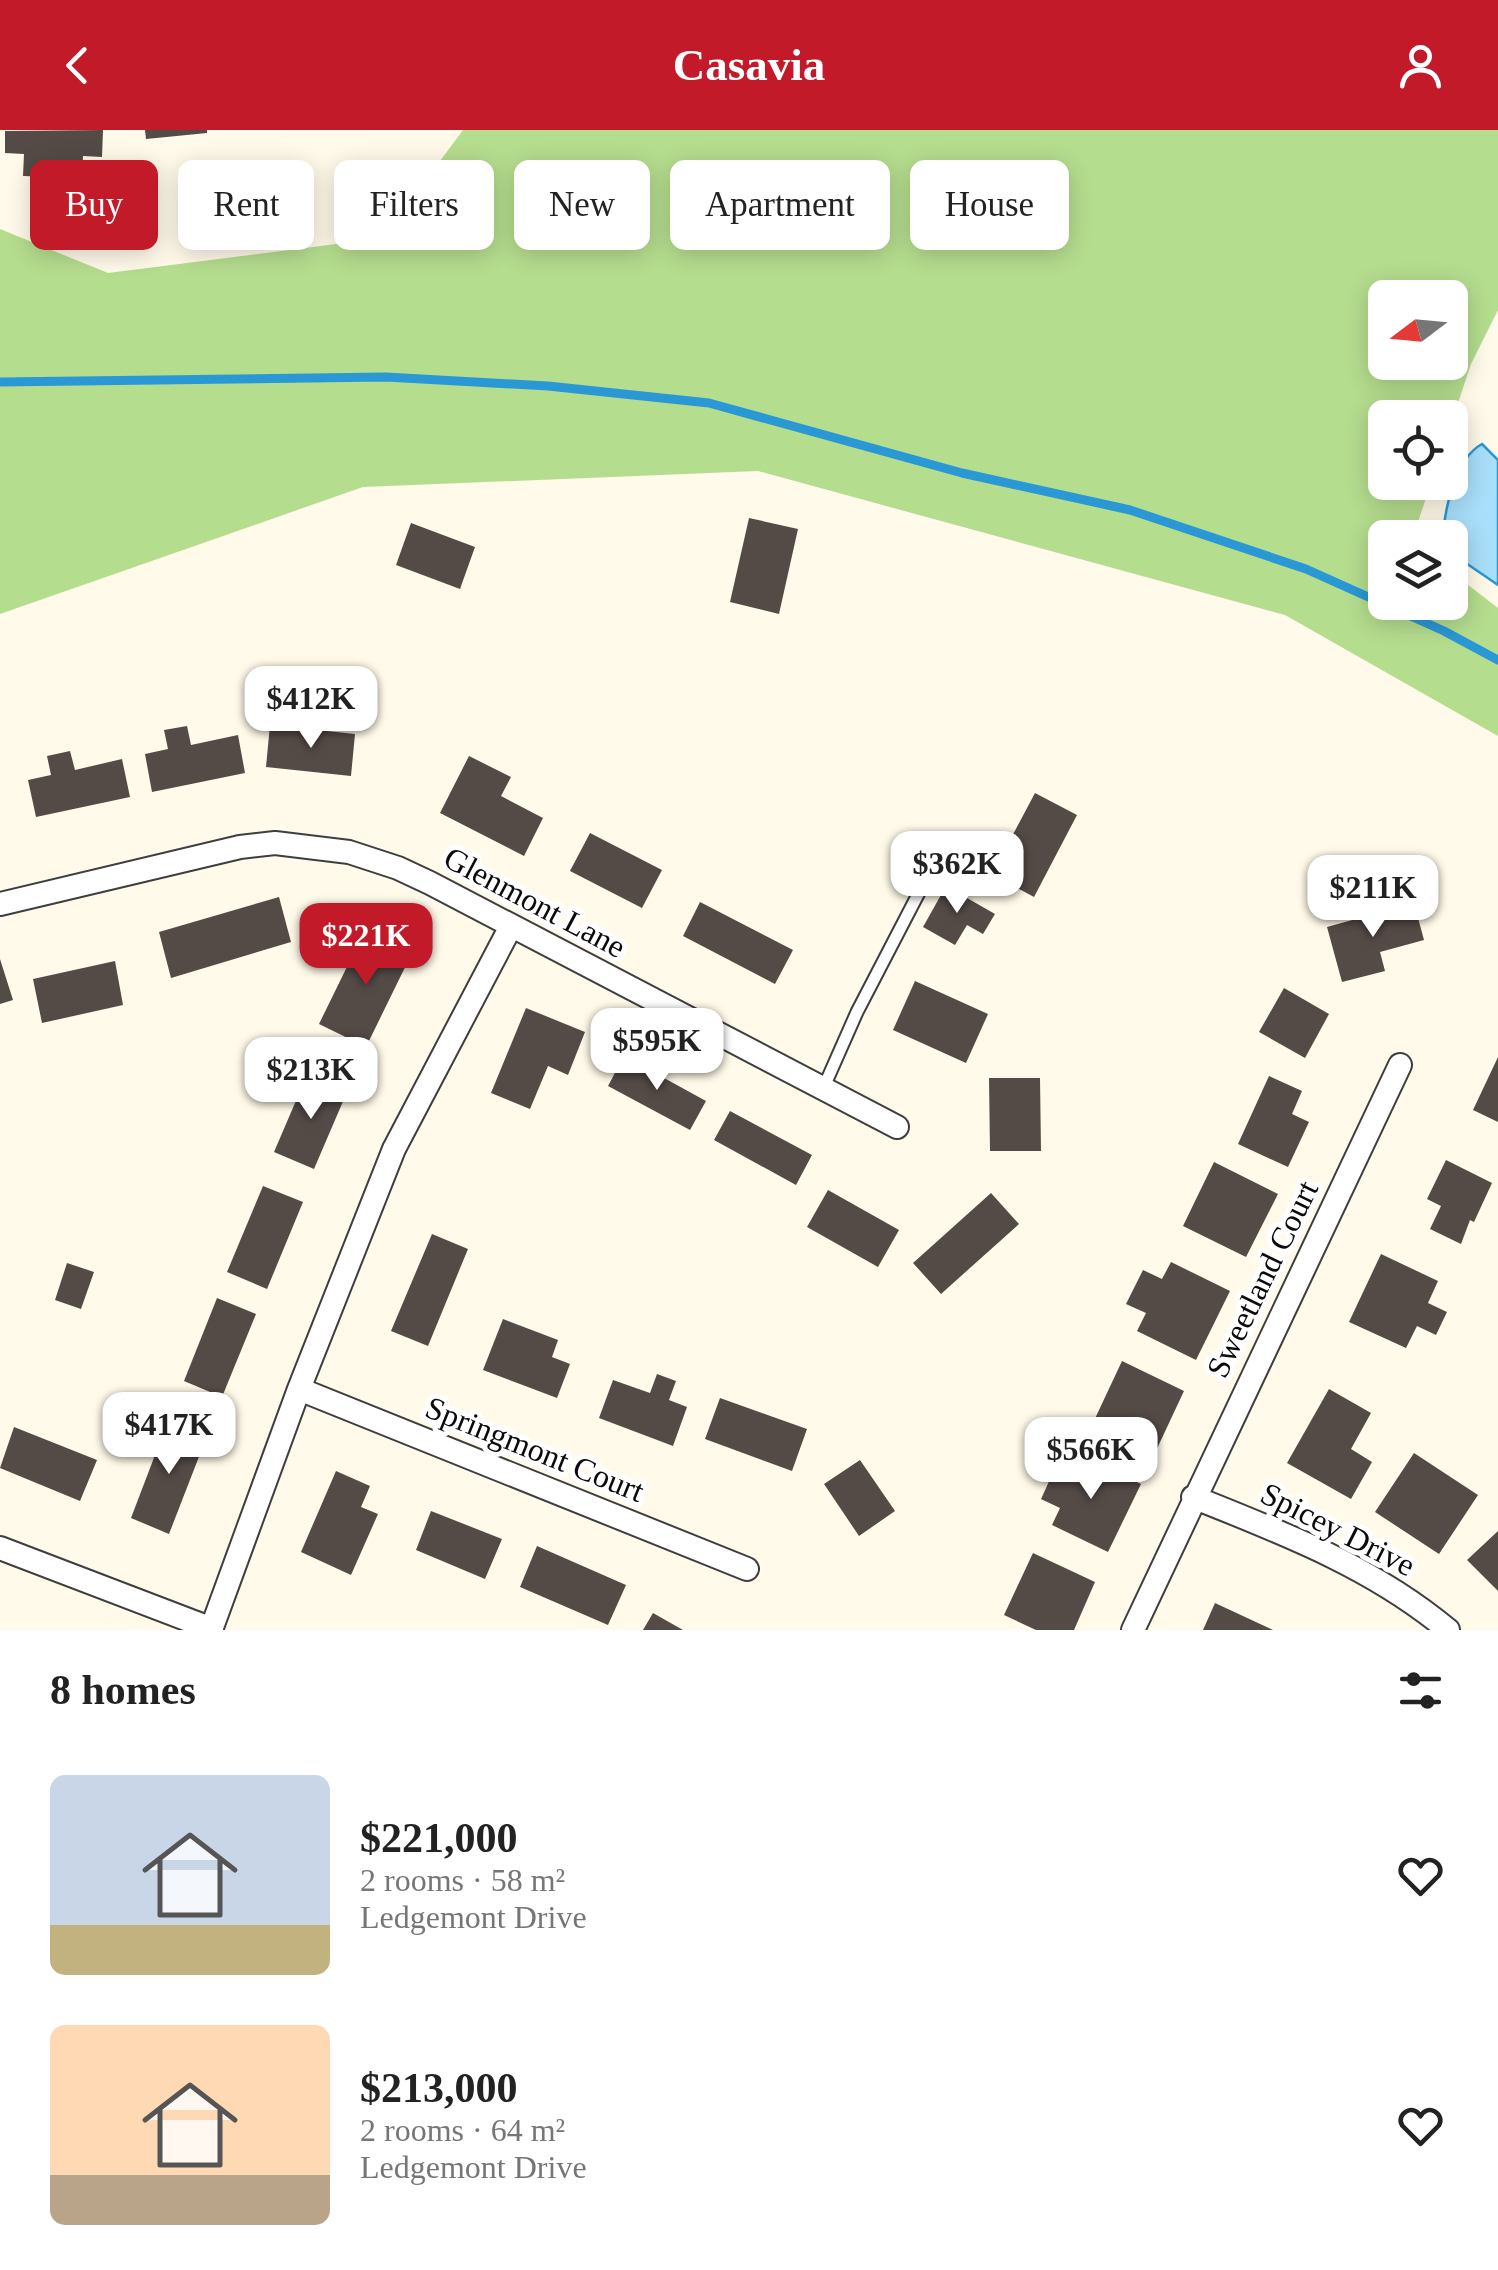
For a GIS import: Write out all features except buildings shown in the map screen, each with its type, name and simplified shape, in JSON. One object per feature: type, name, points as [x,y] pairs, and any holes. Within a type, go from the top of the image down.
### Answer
[{"type":"street","name":"Glenmont Lane","points":[[0,904],[240,847],[305,844],[349,852],[398,868],[897,1127]]},
{"type":"street","points":[[0,1548],[211,1629],[299,1389],[394,1149],[510,928]]},
{"type":"street","name":"Sweetland Court","points":[[1133,1630],[1400,1065]]},
{"type":"street","name":"Springmont Court","points":[[299,1389],[747,1568]]},
{"type":"street","name":"Spicey Drive","points":[[1193,1498],[1297,1538],[1393,1588],[1448,1630]]},
{"type":"lane","points":[[823,1089],[857,1012],[939,854]]},
{"type":"green space","points":[[463,130],[1498,130],[1498,310],[1468,373],[1468,280],[1368,280],[1368,380],[1466,380],[1459,400],[1368,400],[1368,500],[1425,500],[1419,520],[1368,520],[1368,620],[1468,620],[1468,585],[1498,608],[1498,736],[1285,615],[758,471],[363,487],[0,614],[0,229],[30,241],[30,250],[52,250],[108,273],[314,250],[314,247],[494,250],[494,160],[441,160]]},
{"type":"water","points":[[1482,444],[1498,460],[1498,585],[1468,565],[1468,520],[1445,520],[1449,500],[1468,500],[1468,457]]},
{"type":"waterway","points":[[0,382],[386,377],[548,386],[709,403],[962,473],[1130,510],[1306,569],[1444,631],[1498,660]]}]
